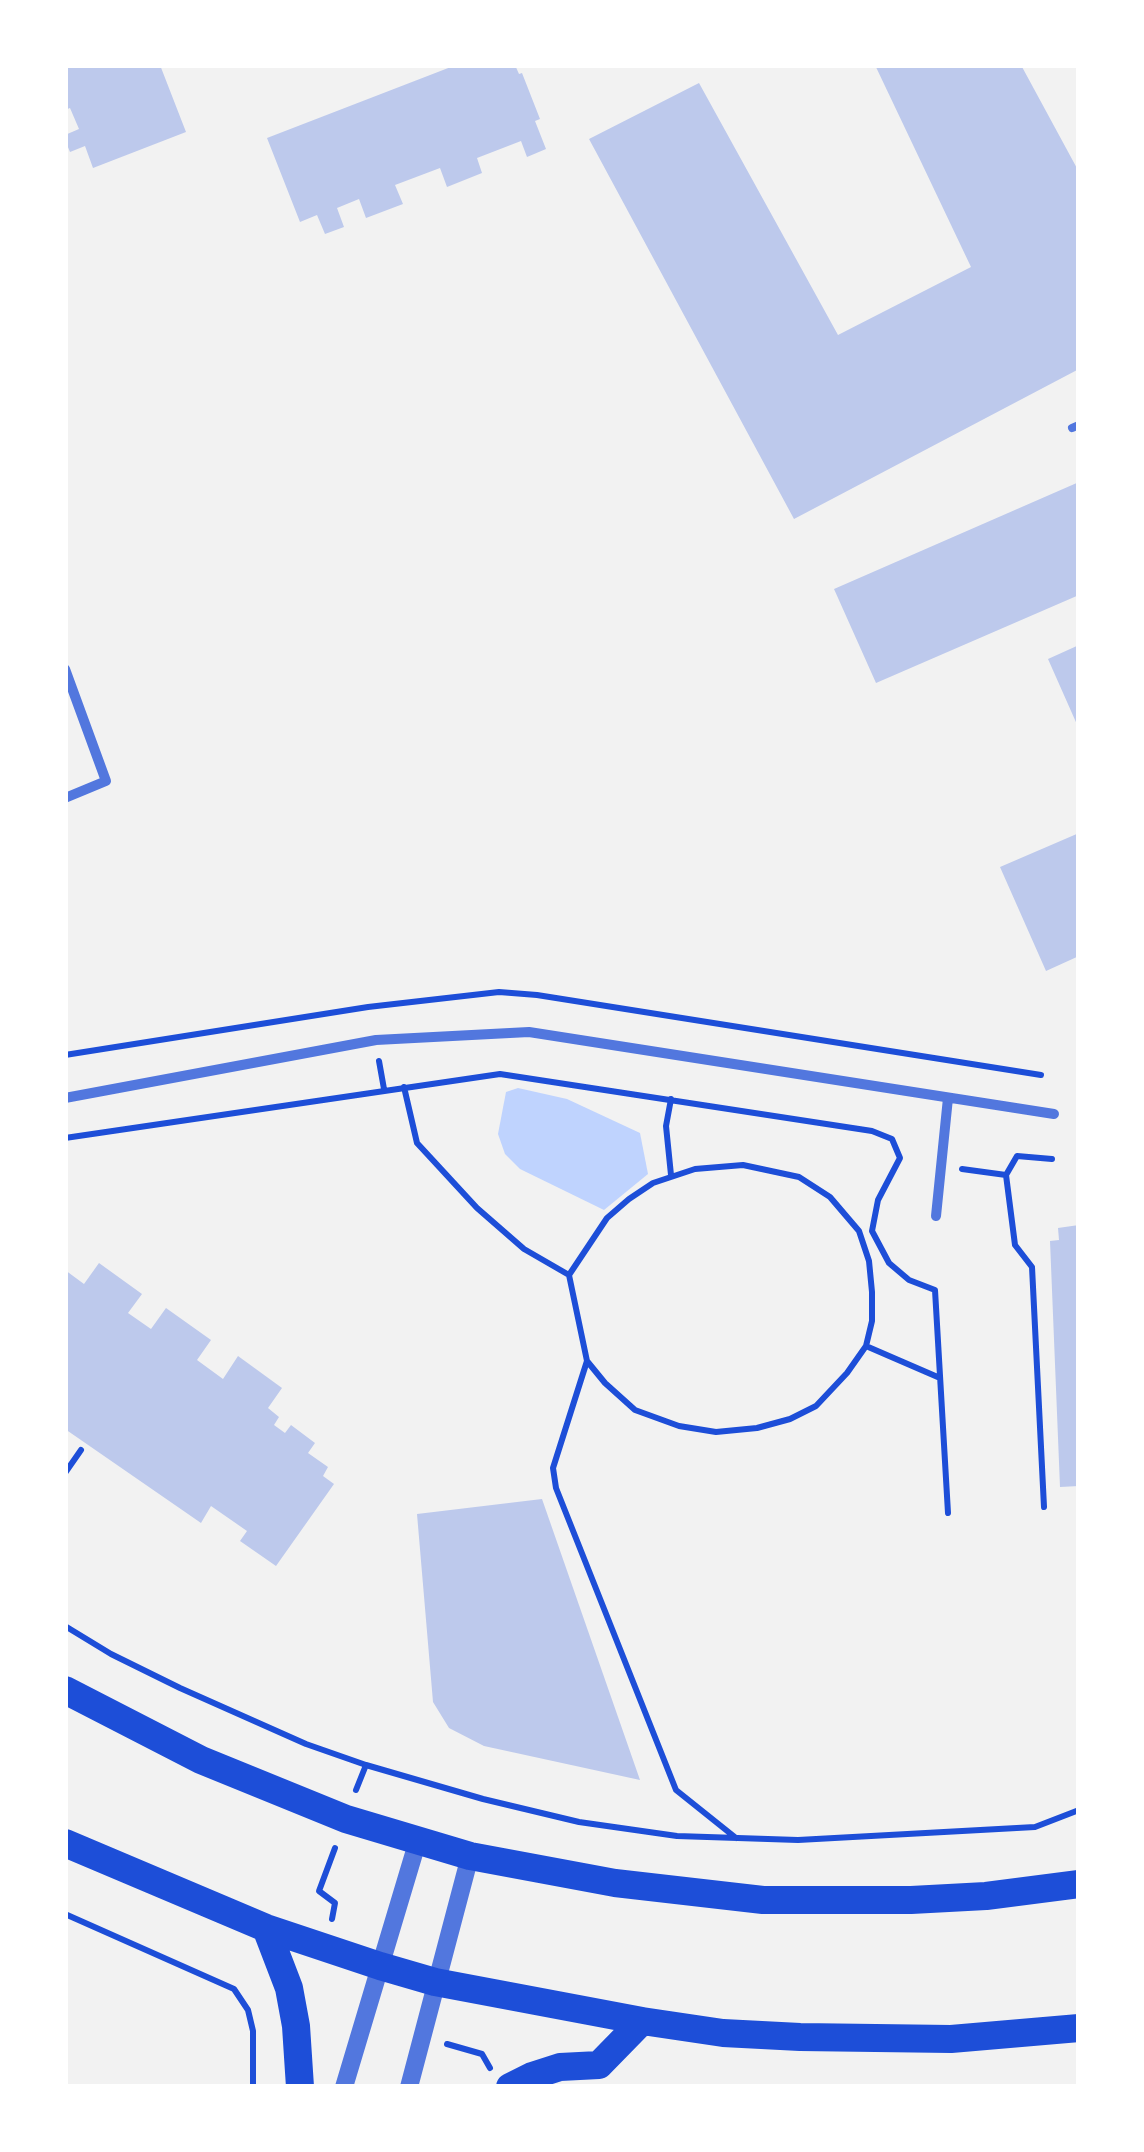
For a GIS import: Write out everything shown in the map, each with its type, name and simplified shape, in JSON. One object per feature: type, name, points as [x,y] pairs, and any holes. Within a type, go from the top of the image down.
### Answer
[{"type":"highway","points":[[65,1690],[200,1760],[346,1819],[470,1856],[615,1883],[763,1900],[911,1900],[986,1896],[1079,1884]]},
{"type":"highway","points":[[65,1843],[266,1928],[380,1966],[435,1982],[642,2022],[800,2038],[951,2039],[1079,2028]]},
{"type":"highway","points":[[266,1928],[289,1988],[300,2087]]},
{"type":"highway","points":[[510,2087],[560,2068],[598,2065],[642,2022]]},
{"type":"street","points":[[65,669],[106,781],[65,798]]},
{"type":"street","points":[[65,1098],[376,1040],[529,1032],[1054,1114]]},
{"type":"street","points":[[936,1216],[948,1098]]},
{"type":"street","points":[[344,2087],[418,1840]]},
{"type":"street","points":[[408,2087],[470,1856]]},
{"type":"path","points":[[65,1138],[500,1074],[872,1131],[892,1139],[900,1158],[878,1200],[872,1231],[889,1264],[909,1280],[935,1290],[948,1512]]},
{"type":"path","points":[[404,1086],[417,1144],[477,1208],[524,1248],[569,1275]]},
{"type":"path","points":[[670,1174],[666,1126],[671,1099]]},
{"type":"path","points":[[1044,1507],[1032,1267],[1015,1245],[1006,1175],[1016,1156],[1052,1159]]},
{"type":"path","points":[[587,1361],[635,1410],[679,1426],[716,1432],[758,1428],[790,1419],[816,1406],[866,1346],[872,1321],[872,1292],[870,1262],[860,1231],[830,1197],[799,1177],[743,1164],[670,1174],[653,1182],[607,1218],[569,1275],[587,1361],[553,1468],[556,1488],[676,1790],[736,1838]]},
{"type":"path","points":[[860,1231],[872,1231]]},
{"type":"path","points":[[866,1346],[940,1378]]},
{"type":"path","points":[[65,1473],[81,1450]]},
{"type":"path","points":[[65,1626],[111,1654],[194,1694],[365,1767],[578,1822],[676,1836],[798,1840],[1035,1827],[1079,1810]]},
{"type":"path","points":[[321,1884],[318,1891],[335,1903],[333,1912]]},
{"type":"path","points":[[65,1914],[234,1989],[248,2010],[253,2030],[253,2087]]},
{"type":"path","points":[[462,2048],[482,2054],[488,2064]]},
{"type":"water","points":[[518,1088],[567,1099],[640,1133],[648,1174],[604,1210],[520,1169],[505,1154],[498,1134],[506,1092]]},
{"type":"building","points":[[65,65],[160,65],[186,132],[93,168],[85,146],[70,152],[65,140],[65,135],[79,129],[70,108],[65,110]]},
{"type":"building","points":[[456,65],[515,65],[540,119],[535,121],[546,149],[527,157],[521,141],[477,158],[482,173],[447,187],[440,168],[395,185],[403,204],[366,218],[359,199],[337,208],[344,227],[325,234],[317,215],[300,222],[267,138]]},
{"type":"building","points":[[875,65],[1021,65],[1079,172],[1079,369],[794,519],[589,139],[699,83],[838,335],[971,267]]},
{"type":"building","points":[[1079,482],[1079,595],[876,683],[834,589]]},
{"type":"building","points":[[1079,645],[1079,729],[1048,659]]},
{"type":"building","points":[[1079,833],[1079,956],[1046,971],[1000,867]]},
{"type":"building","points":[[1079,1225],[1079,1486],[1060,1487],[1050,1241],[1059,1240],[1058,1228]]},
{"type":"building","points":[[99,1263],[142,1294],[128,1313],[151,1329],[166,1308],[211,1340],[197,1360],[223,1379],[238,1356],[282,1388],[268,1408],[279,1417],[274,1425],[285,1433],[291,1425],[315,1443],[308,1453],[328,1467],[323,1476],[334,1484],[276,1566],[240,1541],[247,1531],[211,1506],[201,1523],[65,1429],[65,1270],[84,1284]]},
{"type":"building","points":[[542,1499],[640,1780],[484,1746],[449,1728],[433,1702],[417,1514]]}]
